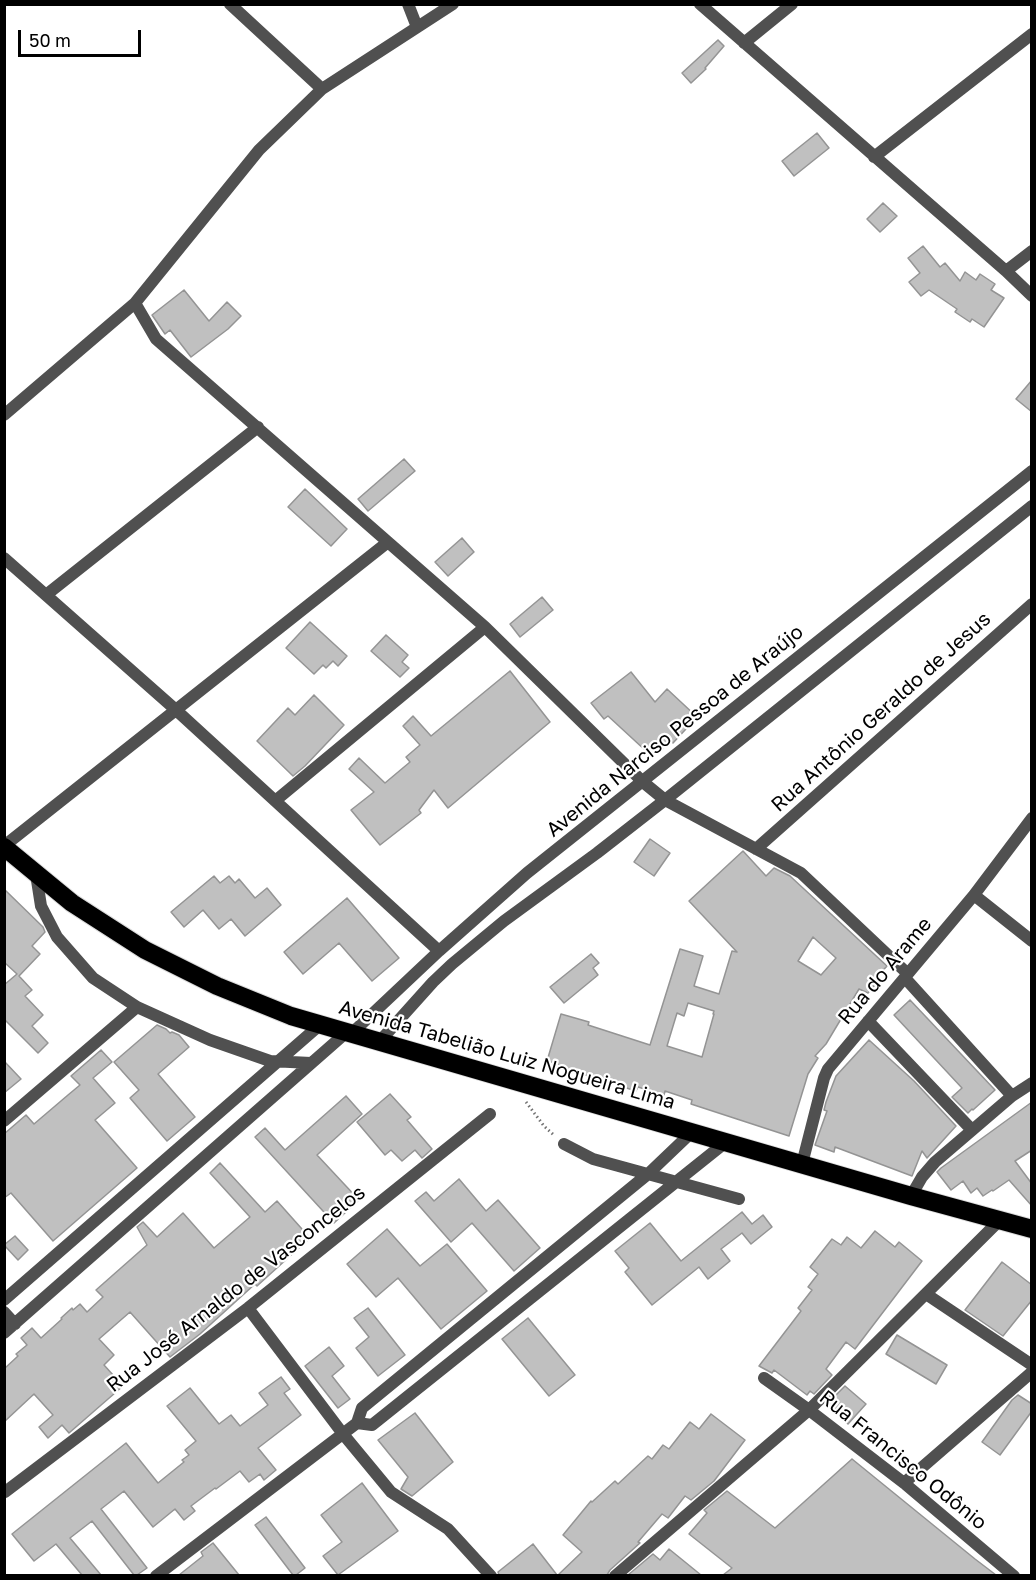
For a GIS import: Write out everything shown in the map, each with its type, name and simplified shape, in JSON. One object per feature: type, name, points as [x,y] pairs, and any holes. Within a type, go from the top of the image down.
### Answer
[{"type":"highway","name":"Avenida Tabelião Luiz Nogueira Lima","points":[[4,847],[72,903],[145,950],[217,986],[291,1016],[1032,1229]]},
{"type":"street","points":[[230,4],[322,89]]},
{"type":"street","points":[[408,4],[417,27]]},
{"type":"street","points":[[4,415],[135,303],[260,150],[322,89],[453,4]]},
{"type":"street","points":[[700,4],[1032,296]]},
{"type":"street","points":[[744,43],[792,4]]},
{"type":"street","points":[[874,157],[1032,34]]},
{"type":"street","points":[[1006,272],[1032,251]]},
{"type":"street","points":[[135,303],[156,339],[485,627],[643,782],[665,800],[801,873],[907,976],[1012,1096]]},
{"type":"street","points":[[46,595],[258,427]]},
{"type":"street","name":"Avenida Narciso Pessoa de Araújo","points":[[4,1333],[350,1032],[527,873],[1032,471]]},
{"type":"street","points":[[380,1041],[433,982],[504,921],[665,800],[1032,506]]},
{"type":"street","points":[[4,847],[388,542]]},
{"type":"street","points":[[4,558],[176,710],[439,951]]},
{"type":"street","name":"Rua Antônio Geraldo de Jesus","points":[[756,849],[1032,604]]},
{"type":"street","points":[[274,801],[485,627]]},
{"type":"street","name":"Rua do Arame","points":[[802,1164],[828,1069],[974,895],[1032,818]]},
{"type":"street","points":[[36,874],[41,906],[57,938],[93,978],[137,1007],[210,1040],[261,1059],[311,1064]]},
{"type":"street","points":[[974,895],[1032,941]]},
{"type":"street","points":[[4,1121],[137,1007]]},
{"type":"street","points":[[868,1021],[972,1130]]},
{"type":"street","points":[[4,1300],[321,1024]]},
{"type":"street","points":[[911,1196],[921,1177],[935,1161],[1012,1096],[1032,1083]]},
{"type":"street","name":"Rua José Arnaldo de Vasconcelos","points":[[5,1492],[248,1308],[490,1114]]},
{"type":"street","points":[[156,1575],[357,1423],[362,1408],[648,1174],[692,1132]]},
{"type":"street","points":[[357,1423],[372,1425],[726,1142]]},
{"type":"street","points":[[564,1144],[593,1159],[739,1199]]},
{"type":"street","points":[[615,1575],[809,1410],[1000,1220]]},
{"type":"street","points":[[926,1294],[1032,1365]]},
{"type":"street","points":[[248,1308],[343,1434],[391,1492],[448,1529],[491,1575]]},
{"type":"street","points":[[4,1312],[15,1324]]},
{"type":"street","points":[[904,1483],[1032,1372]]},
{"type":"street","name":"Rua Francisco Odônio","points":[[764,1378],[904,1483],[1014,1575]]},
{"type":"path","points":[[513,1080],[544,1126],[564,1144]]},
{"type":"building","points":[[718,40],[724,46],[706,69],[691,83],[682,73]]},
{"type":"building","points":[[817,133],[829,148],[794,176],[782,161]]},
{"type":"building","points":[[883,203],[897,216],[880,232],[867,219]]},
{"type":"building","points":[[923,246],[940,267],[945,263],[960,281],[965,272],[976,280],[980,274],[995,284],[991,290],[1004,298],[984,327],[972,319],[970,322],[955,312],[957,309],[929,290],[921,296],[909,282],[920,273],[908,258]]},
{"type":"building","points":[[184,290],[209,321],[227,302],[241,316],[228,329],[191,357],[170,330],[165,334],[152,315]]},
{"type":"building","points":[[1032,380],[1032,412],[1016,399]]},
{"type":"building","points":[[404,459],[415,471],[368,511],[358,499]]},
{"type":"building","points":[[305,489],[347,529],[331,546],[288,507]]},
{"type":"building","points":[[462,538],[474,552],[448,576],[435,562]]},
{"type":"building","points":[[542,597],[553,610],[520,637],[510,624]]},
{"type":"building","points":[[310,622],[347,656],[338,666],[333,661],[326,668],[323,665],[314,674],[286,648]]},
{"type":"building","points":[[386,635],[408,655],[402,662],[409,668],[400,677],[371,651]]},
{"type":"building","points":[[510,671],[550,722],[448,808],[434,790],[419,810],[421,813],[380,845],[351,810],[374,792],[349,769],[359,758],[385,783],[410,762],[406,757],[420,745],[403,726],[413,716],[431,736]]},
{"type":"building","points":[[631,672],[655,702],[667,689],[697,717],[673,743],[670,740],[659,753],[651,745],[646,751],[608,716],[604,719],[591,703]]},
{"type":"building","points":[[314,695],[344,725],[293,776],[257,741],[288,708],[295,715]]},
{"type":"building","points":[[650,839],[670,853],[654,876],[634,862]]},
{"type":"building","points":[[743,851],[766,876],[774,868],[790,876],[887,966],[877,977],[880,979],[868,993],[859,989],[826,1044],[815,1056],[818,1058],[808,1074],[789,1136],[691,1104],[692,1100],[665,1091],[664,1095],[638,1087],[636,1091],[547,1061],[561,1014],[650,1045],[680,949],[703,956],[694,986],[719,994],[732,951],[737,952],[689,901]],"holes":[[[813,937],[836,958],[821,975],[798,961]],[[688,1003],[714,1011],[702,1057],[667,1046],[677,1013],[684,1016]]]},
{"type":"building","points":[[214,876],[220,883],[229,876],[235,883],[239,879],[255,898],[267,888],[281,905],[245,936],[231,919],[219,929],[203,910],[184,927],[171,912]]},
{"type":"building","points":[[4,889],[43,927],[45,932],[32,946],[40,954],[19,976],[32,990],[25,996],[43,1015],[32,1026],[48,1043],[38,1053],[4,1019],[4,985],[17,974],[4,962]]},
{"type":"building","points":[[347,898],[399,958],[372,981],[339,943],[303,974],[284,952]]},
{"type":"building","points":[[591,954],[599,963],[593,968],[598,975],[564,1003],[550,987]]},
{"type":"building","points":[[910,1000],[995,1090],[968,1113],[952,1097],[962,1088],[894,1015]]},
{"type":"building","points":[[157,1025],[170,1033],[179,1035],[189,1047],[158,1074],[195,1117],[167,1141],[130,1098],[139,1090],[114,1062]]},
{"type":"building","points":[[869,1040],[914,1081],[956,1126],[927,1158],[922,1151],[912,1176],[835,1147],[834,1152],[815,1145],[827,1111],[824,1110],[826,1102],[836,1076]]},
{"type":"building","points":[[101,1050],[112,1062],[93,1078],[115,1103],[95,1120],[137,1168],[53,1241],[11,1193],[4,1198],[4,1134],[26,1115],[34,1124],[80,1085],[71,1076]]},
{"type":"building","points":[[4,1061],[21,1079],[4,1093]]},
{"type":"building","points":[[390,1094],[411,1117],[407,1120],[432,1149],[422,1158],[415,1150],[402,1161],[391,1150],[385,1155],[357,1122]]},
{"type":"building","points":[[346,1096],[362,1114],[317,1155],[359,1200],[334,1223],[255,1137],[265,1128],[285,1150]]},
{"type":"building","points":[[1032,1102],[1032,1150],[1015,1161],[1032,1184],[1032,1206],[1009,1180],[983,1196],[977,1188],[971,1193],[963,1181],[951,1190],[937,1172]]},
{"type":"building","points":[[220,1163],[265,1212],[277,1201],[310,1238],[257,1286],[255,1284],[200,1334],[170,1357],[130,1312],[99,1339],[114,1355],[104,1365],[123,1386],[69,1433],[62,1425],[48,1438],[39,1427],[53,1415],[34,1394],[4,1422],[4,1369],[27,1345],[21,1338],[32,1328],[41,1338],[72,1308],[73,1310],[80,1304],[87,1312],[103,1297],[96,1290],[147,1245],[137,1227],[143,1222],[157,1237],[183,1213],[214,1248],[250,1217],[210,1173]]},
{"type":"building","points":[[459,1179],[486,1211],[498,1200],[540,1248],[514,1271],[472,1223],[451,1242],[415,1201],[426,1192],[434,1201]]},
{"type":"building","points":[[742,1212],[752,1224],[763,1215],[772,1227],[751,1244],[742,1233],[721,1249],[730,1261],[708,1279],[699,1267],[652,1305],[625,1272],[629,1268],[615,1251],[650,1223],[681,1261]]},
{"type":"building","points":[[387,1229],[420,1266],[447,1244],[487,1291],[441,1329],[398,1278],[376,1297],[347,1264]]},
{"type":"building","points":[[875,1231],[895,1247],[899,1242],[922,1261],[855,1349],[846,1342],[826,1369],[832,1375],[814,1394],[810,1391],[807,1395],[774,1370],[772,1373],[759,1366],[801,1311],[798,1308],[812,1290],[808,1287],[818,1274],[810,1267],[832,1239],[841,1245],[847,1237],[861,1248]]},
{"type":"building","points":[[15,1236],[28,1250],[18,1260],[4,1245]]},
{"type":"building","points":[[1002,1262],[1032,1285],[1032,1300],[1003,1336],[965,1310]]},
{"type":"building","points":[[368,1308],[405,1355],[378,1376],[356,1348],[369,1337],[354,1318]]},
{"type":"building","points":[[528,1318],[575,1375],[549,1396],[502,1339]]},
{"type":"building","points":[[897,1335],[947,1365],[936,1384],[886,1354]]},
{"type":"building","points":[[329,1347],[344,1366],[332,1376],[350,1399],[338,1408],[305,1366]]},
{"type":"building","points":[[281,1377],[290,1389],[284,1393],[301,1415],[258,1448],[276,1470],[264,1480],[260,1474],[249,1482],[240,1471],[191,1506],[195,1511],[184,1520],[175,1509],[153,1527],[124,1491],[101,1509],[147,1568],[137,1575],[134,1575],[92,1521],[70,1538],[101,1575],[82,1575],[56,1544],[34,1561],[12,1534],[126,1443],[158,1483],[184,1462],[182,1460],[189,1455],[185,1450],[196,1441],[167,1406],[190,1388],[219,1424],[231,1415],[240,1426],[268,1405],[259,1393]]},
{"type":"building","points":[[845,1386],[866,1404],[848,1424],[826,1405]]},
{"type":"building","points":[[1018,1395],[1032,1404],[1032,1411],[1000,1455],[982,1442]]},
{"type":"building","points":[[415,1413],[453,1462],[412,1496],[401,1489],[408,1477],[378,1440]]},
{"type":"building","points":[[711,1414],[745,1440],[714,1481],[691,1500],[685,1496],[668,1518],[662,1514],[638,1542],[640,1543],[607,1575],[558,1575],[582,1552],[563,1535],[591,1501],[615,1481],[618,1484],[648,1456],[652,1459],[663,1445],[669,1449],[690,1422],[699,1429]]},
{"type":"building","points":[[852,1459],[996,1575],[723,1575],[732,1568],[689,1534],[707,1513],[704,1510],[727,1491],[775,1528]]},
{"type":"building","points":[[362,1483],[398,1531],[338,1575],[323,1556],[342,1542],[321,1515]]},
{"type":"building","points":[[266,1517],[305,1568],[296,1575],[293,1575],[255,1525]]},
{"type":"building","points":[[213,1543],[239,1575],[179,1575],[203,1556],[201,1552]]},
{"type":"building","points":[[533,1544],[557,1575],[499,1575],[498,1572]]},
{"type":"building","points":[[669,1549],[701,1575],[628,1575],[653,1554],[660,1560]]}]
